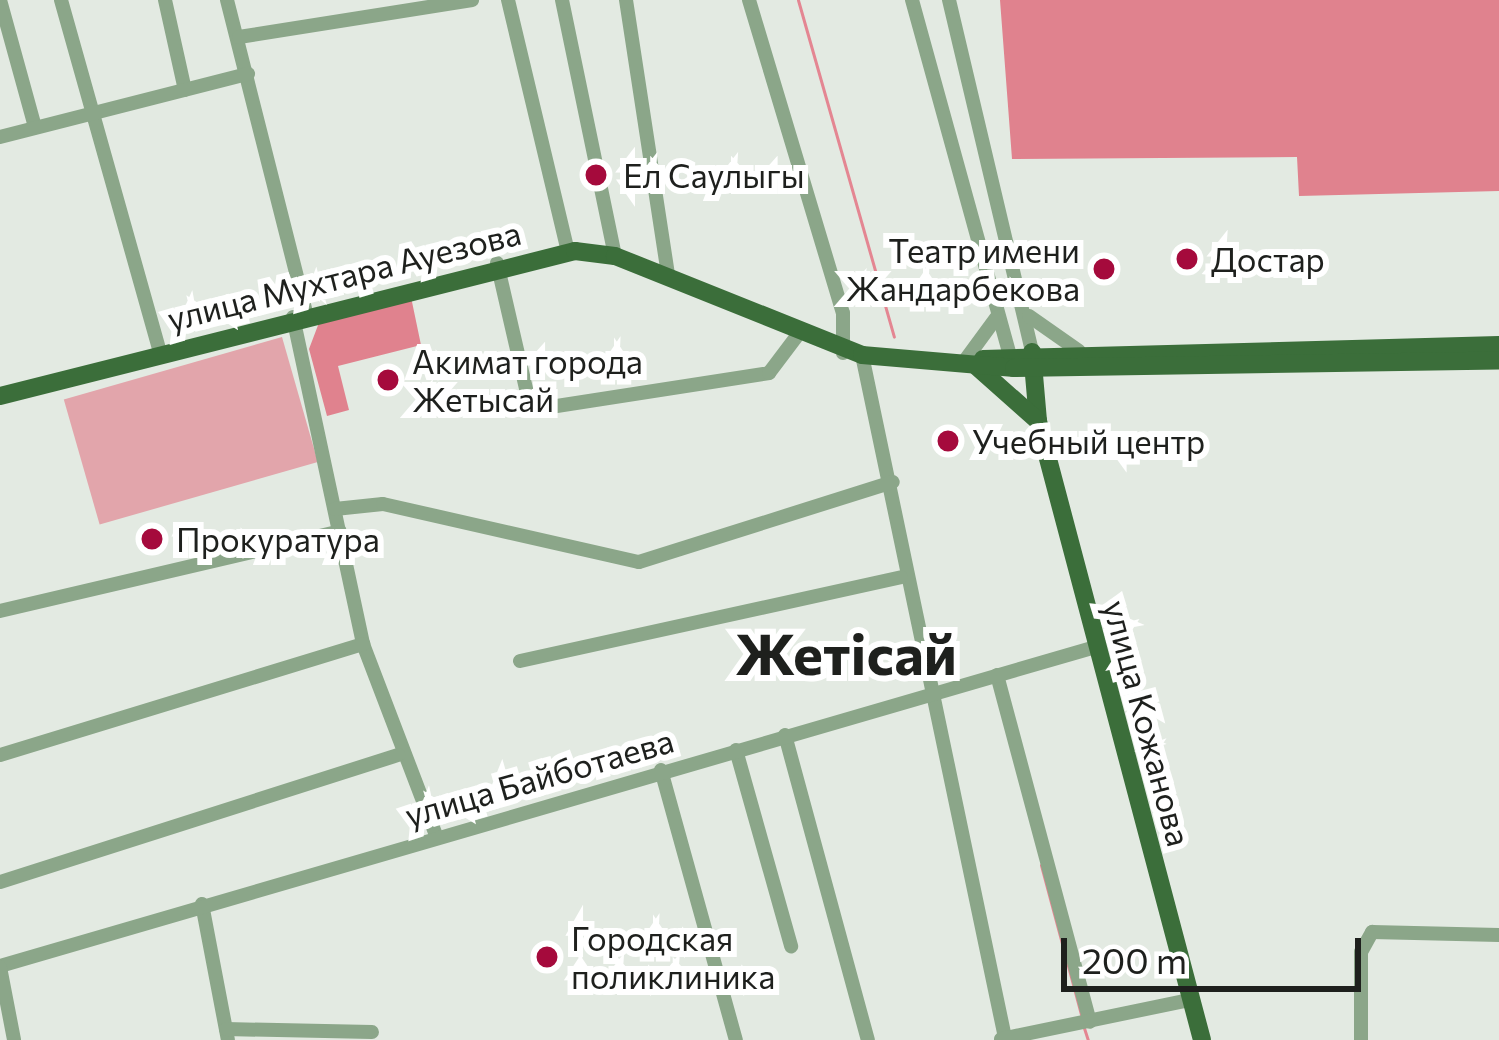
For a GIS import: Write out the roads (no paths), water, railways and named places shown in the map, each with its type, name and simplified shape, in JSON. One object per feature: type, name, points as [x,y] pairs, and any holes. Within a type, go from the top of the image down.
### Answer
[{"type":"main road","name":"улица Мухтара Ауезова","points":[[0,396],[497,263],[568,251],[615,256],[797,336],[853,354],[1022,360],[1499,344]]},
{"type":"main road","name":"улица Мухтара Ауезова","points":[[1073,357],[1499,360]]},
{"type":"main road","points":[[971,360],[1033,411],[1073,357]]},
{"type":"main road","name":"улица Кожанова","points":[[1022,360],[1202,1040]]},
{"type":"street","points":[[1,0],[35,128]]},
{"type":"street","points":[[61,0],[160,353]]},
{"type":"street","points":[[165,0],[185,90]]},
{"type":"street","points":[[227,0],[248,74],[364,644],[398,755],[435,833]]},
{"type":"street","points":[[238,37],[472,0]]},
{"type":"street","points":[[508,0],[568,251]]},
{"type":"street","points":[[562,0],[615,256]]},
{"type":"street","points":[[626,0],[668,276]]},
{"type":"street","points":[[749,0],[893,482],[902,577],[932,694],[1001,1039],[1041,1036],[1190,1000]]},
{"type":"street","name":"улица Кожанова","points":[[912,0],[996,318],[1022,360]]},
{"type":"street","name":"улица Кожанова","points":[[950,0],[1029,316],[1022,360]]},
{"type":"street","points":[[933,74],[964,64]]},
{"type":"street","points":[[0,136],[248,74]]},
{"type":"street","points":[[497,263],[531,410],[769,373],[797,336]]},
{"type":"street","points":[[1029,316],[1073,357]]},
{"type":"street","points":[[971,360],[996,318]]},
{"type":"street","points":[[335,509],[383,504],[639,562],[893,482]]},
{"type":"street","points":[[0,611],[340,531]]},
{"type":"street","points":[[520,661],[902,577]]},
{"type":"street","points":[[0,755],[364,644]]},
{"type":"street","name":"улица Байботаева","points":[[0,966],[435,833],[1095,647]]},
{"type":"street","points":[[997,675],[1090,1022]]},
{"type":"street","points":[[785,734],[868,1040]]},
{"type":"street","points":[[736,750],[790,946]]},
{"type":"street","points":[[0,882],[398,755]]},
{"type":"street","points":[[662,770],[736,1040]]},
{"type":"street","points":[[202,904],[227,1035],[372,1032]]},
{"type":"street","points":[[1361,1040],[1361,952],[1372,932],[1499,935]]},
{"type":"street","points":[[0,966],[14,1040]]},
{"type":"waterway","points":[[798,0],[894,337]]},
{"type":"waterway","points":[[1041,865],[1082,1018]]},
{"type":"waterway","points":[[1084,1028],[1088,1040]]},
{"type":"place","name":"Ел Саулыгы","points":[[596,175]]},
{"type":"place","name":"Достар","points":[[1187,259]]},
{"type":"place","name":"Театр имени Жандарбекова","points":[[1104,269]]},
{"type":"place","name":"Акимат города Жетысай","points":[[388,380]]},
{"type":"place","name":"Учебный центр","points":[[948,441]]},
{"type":"place","name":"Прокуратура","points":[[152,539]]},
{"type":"place","name":"Городская поликлиника","points":[[547,957]]},
{"type":"district","name":"Жетісай","points":[[846,653]]}]
